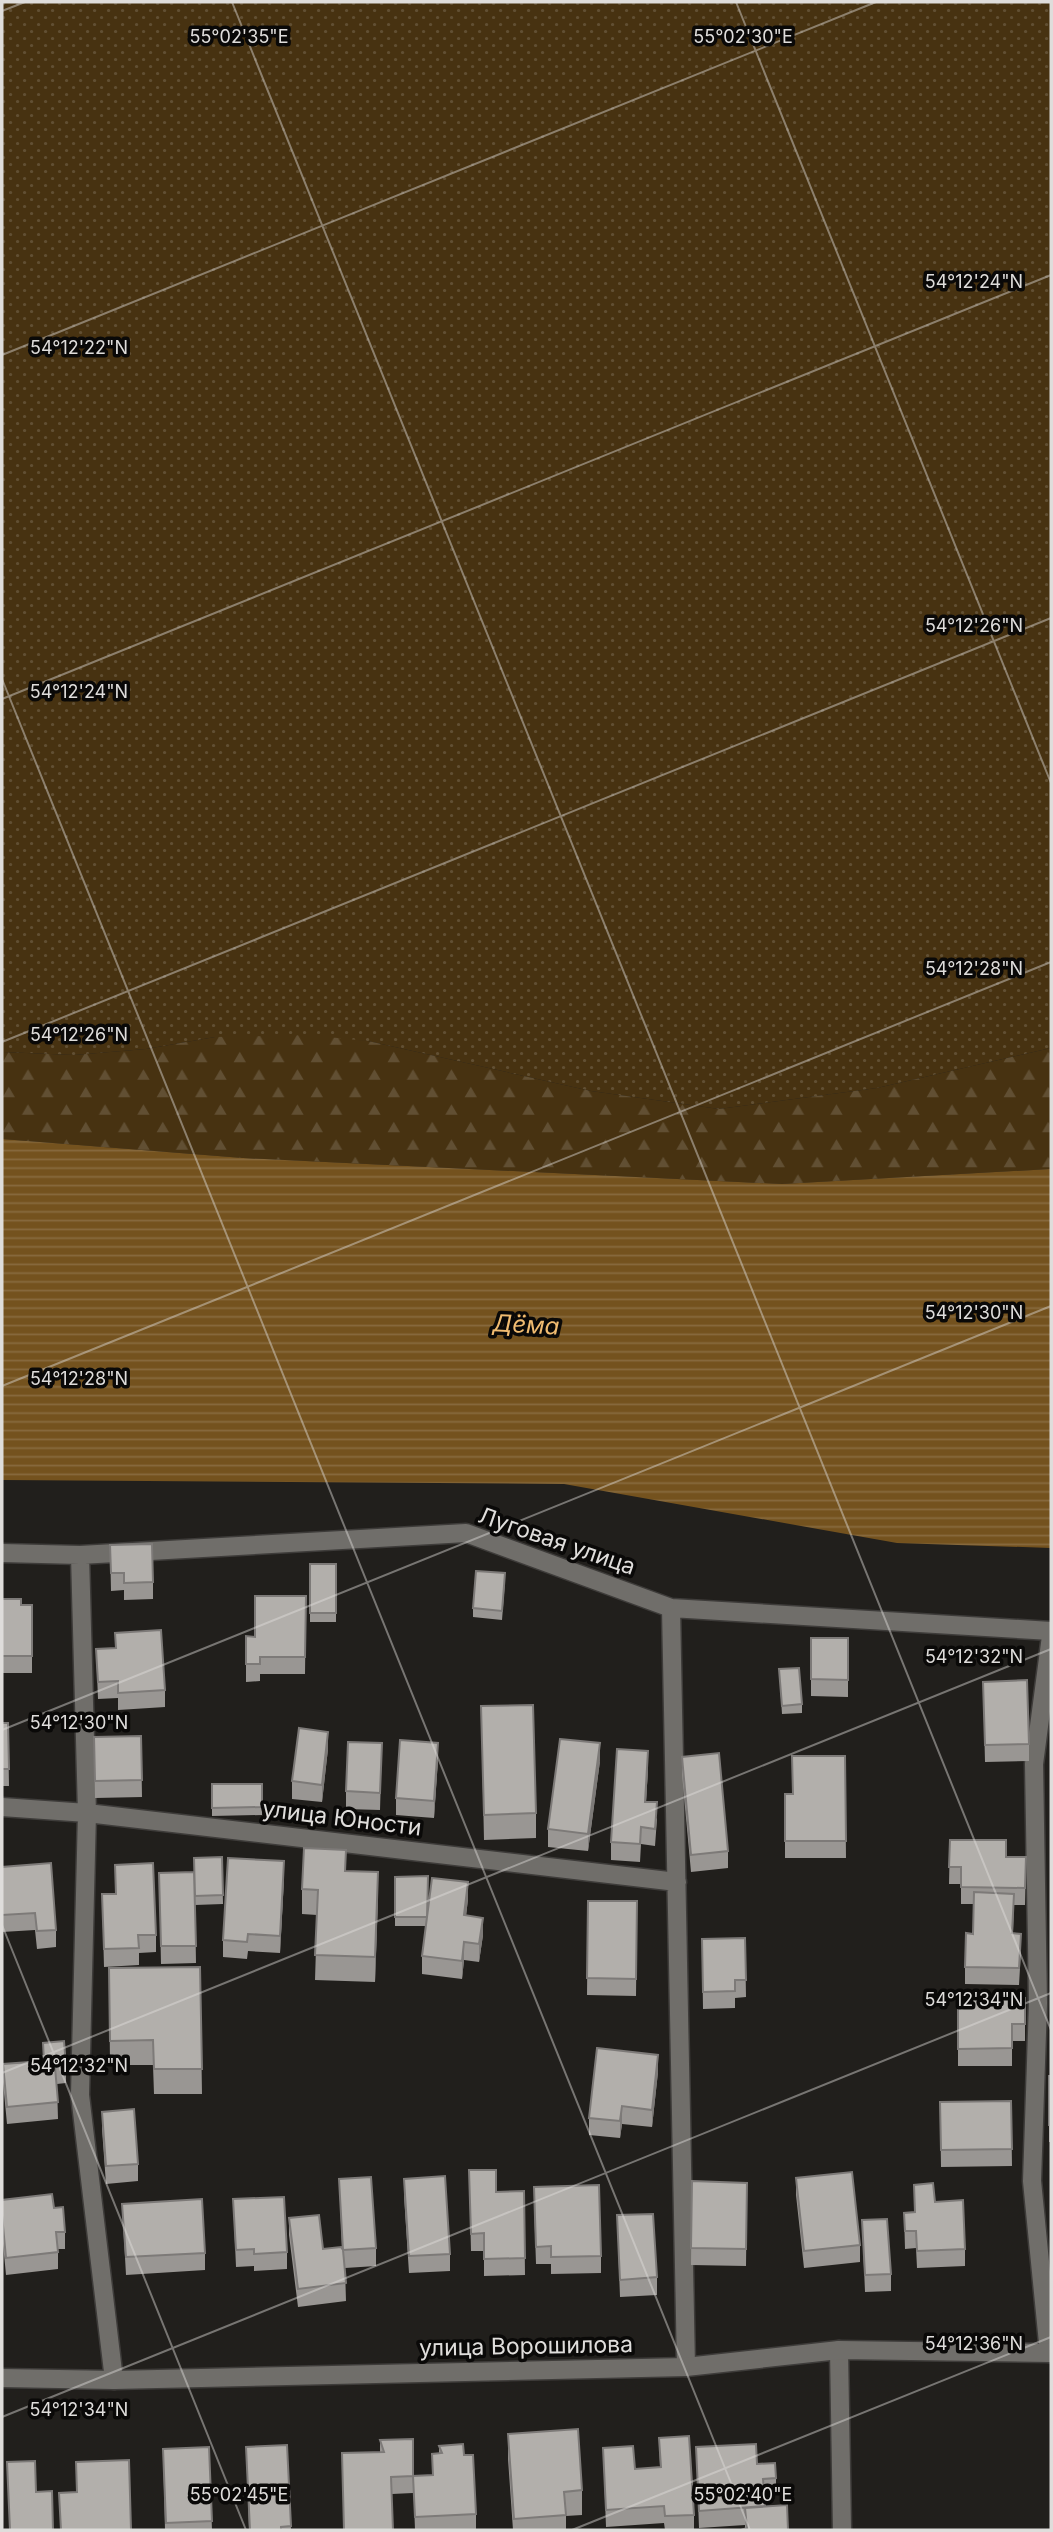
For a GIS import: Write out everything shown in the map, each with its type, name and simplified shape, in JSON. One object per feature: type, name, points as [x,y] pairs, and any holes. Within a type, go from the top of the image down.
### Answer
[{"type":"street","name":"Луговая улица","points":[[2,1553],[80,1555],[466,1533],[671,1608],[1051,1633]]},
{"type":"street","points":[[80,1555],[87,1813],[80,2095],[114,2380]]},
{"type":"street","points":[[671,1608],[686,2367]]},
{"type":"street","points":[[1050,2353],[1032,2181],[1038,2003],[1034,1763],[1051,1633]]},
{"type":"street","name":"улица Юности","points":[[2,1807],[87,1813],[677,1882]]},
{"type":"street","points":[[839,2350],[842,2530]]},
{"type":"street","name":"улица Ворошилова","points":[[2,2378],[114,2380],[686,2367],[839,2350],[1050,2353]]},
{"type":"green space","points":[[2,2],[1051,2],[1051,1048],[877,1088],[719,1109],[591,1091],[368,1041],[215,1037],[146,1049],[74,1055],[2,1052]]},
{"type":"green space","points":[[307,1035],[368,1041],[591,1091],[719,1109],[877,1088],[1051,1048],[1051,1169],[782,1184],[243,1158],[2,1139],[2,1052],[74,1055],[146,1049],[215,1037]]},
{"type":"water","name":"Дёма","points":[[2,1139],[243,1158],[782,1184],[1051,1169],[1051,1548],[897,1543],[564,1484],[2,1480]]},
{"type":"building","points":[[152,1544],[153,1582],[124,1583],[124,1573],[111,1573],[110,1545]]},
{"type":"building","points":[[310,1564],[336,1564],[336,1613],[310,1613]]},
{"type":"building","points":[[476,1571],[505,1573],[502,1611],[473,1608]]},
{"type":"building","points":[[255,1596],[306,1596],[305,1657],[260,1657],[260,1664],[246,1664],[246,1636],[255,1637]]},
{"type":"building","points":[[2,1599],[21,1599],[21,1605],[32,1605],[32,1656],[2,1656]]},
{"type":"building","points":[[161,1630],[165,1690],[118,1693],[118,1681],[98,1682],[96,1649],[116,1648],[115,1633]]},
{"type":"building","points":[[811,1638],[848,1638],[848,1680],[811,1679]]},
{"type":"building","points":[[799,1668],[802,1704],[782,1706],[779,1669]]},
{"type":"building","points":[[1027,1680],[1029,1744],[985,1745],[983,1682]]},
{"type":"building","points":[[533,1705],[536,1813],[484,1815],[481,1706]]},
{"type":"building","points":[[2,1723],[8,1723],[9,1769],[2,1769]]},
{"type":"building","points":[[299,1728],[328,1732],[322,1785],[292,1781]]},
{"type":"building","points":[[141,1736],[142,1780],[95,1781],[94,1737]]},
{"type":"building","points":[[560,1739],[600,1743],[588,1834],[548,1829]]},
{"type":"building","points":[[400,1740],[438,1743],[434,1801],[396,1798]]},
{"type":"building","points":[[348,1742],[382,1743],[380,1793],[346,1791]]},
{"type":"building","points":[[617,1749],[648,1751],[645,1802],[657,1802],[655,1829],[641,1827],[640,1844],[611,1842]]},
{"type":"building","points":[[719,1753],[728,1851],[691,1855],[682,1757]]},
{"type":"building","points":[[792,1756],[845,1756],[846,1841],[785,1841],[785,1794],[793,1794]]},
{"type":"building","points":[[212,1784],[262,1784],[262,1807],[212,1808]]},
{"type":"building","points":[[950,1840],[1006,1840],[1006,1857],[1026,1857],[1025,1888],[961,1887],[961,1867],[949,1867]]},
{"type":"building","points":[[304,1848],[346,1850],[345,1871],[378,1872],[375,1957],[315,1955],[318,1890],[302,1889]]},
{"type":"building","points":[[222,1857],[223,1895],[195,1896],[194,1858]]},
{"type":"building","points":[[228,1858],[284,1861],[280,1936],[248,1934],[247,1942],[223,1940]]},
{"type":"building","points":[[51,1863],[56,1930],[37,1931],[35,1913],[2,1915],[2,1867]]},
{"type":"building","points":[[153,1863],[156,1935],[138,1935],[139,1948],[104,1949],[102,1894],[116,1894],[115,1865]]},
{"type":"building","points":[[194,1872],[196,1946],[161,1946],[159,1873]]},
{"type":"building","points":[[428,1876],[427,1917],[395,1917],[395,1877]]},
{"type":"building","points":[[432,1878],[468,1882],[464,1915],[483,1918],[479,1944],[464,1942],[462,1961],[422,1956]]},
{"type":"building","points":[[974,1892],[1014,1894],[1012,1933],[1021,1934],[1019,1968],[965,1967],[966,1933],[973,1934]]},
{"type":"building","points":[[588,1901],[637,1901],[636,1979],[587,1978]]},
{"type":"building","points":[[745,1938],[746,1980],[735,1980],[735,1991],[703,1992],[702,1939]]},
{"type":"building","points":[[200,1967],[202,2069],[154,2069],[153,2040],[110,2041],[109,1968]]},
{"type":"building","points":[[1025,1998],[1025,2024],[1012,2024],[1012,2048],[958,2049],[958,1999]]},
{"type":"building","points":[[64,2041],[66,2066],[55,2067],[58,2102],[7,2107],[3,2064],[44,2061],[43,2043]]},
{"type":"building","points":[[597,2048],[658,2055],[652,2110],[622,2106],[620,2121],[589,2118]]},
{"type":"building","points":[[1051,2076],[1051,2125],[1049,2125]]},
{"type":"building","points":[[1011,2101],[1012,2149],[941,2150],[940,2102]]},
{"type":"building","points":[[134,2109],[138,2164],[106,2166],[102,2112]]},
{"type":"building","points":[[469,2170],[496,2170],[496,2192],[524,2191],[525,2258],[484,2259],[484,2233],[471,2234]]},
{"type":"building","points":[[852,2172],[860,2245],[804,2251],[796,2178]]},
{"type":"building","points":[[445,2176],[450,2254],[409,2256],[404,2179]]},
{"type":"building","points":[[371,2177],[376,2248],[343,2250],[339,2179]]},
{"type":"building","points":[[692,2181],[747,2183],[746,2249],[691,2248]]},
{"type":"building","points":[[933,2183],[935,2202],[963,2200],[965,2249],[917,2251],[916,2231],[905,2231],[904,2213],[915,2212],[914,2185]]},
{"type":"building","points":[[599,2185],[601,2256],[551,2257],[551,2246],[536,2247],[534,2187]]},
{"type":"building","points":[[52,2194],[54,2208],[63,2207],[65,2232],[56,2232],[58,2252],[6,2258],[2,2200]]},
{"type":"building","points":[[284,2197],[287,2252],[254,2254],[254,2249],[236,2250],[233,2199]]},
{"type":"building","points":[[202,2199],[205,2253],[126,2257],[122,2204]]},
{"type":"building","points":[[653,2214],[657,2277],[620,2280],[617,2215]]},
{"type":"building","points":[[319,2215],[323,2249],[341,2247],[343,2250],[346,2283],[298,2289],[289,2218]]},
{"type":"building","points":[[887,2219],[891,2274],[865,2275],[862,2220]]},
{"type":"building","points":[[578,2429],[582,2490],[564,2492],[566,2515],[514,2519],[508,2434]]},
{"type":"building","points":[[689,2436],[694,2515],[665,2516],[664,2506],[606,2510],[603,2448],[633,2446],[635,2469],[661,2467],[659,2438]]},
{"type":"building","points":[[413,2439],[413,2476],[391,2477],[393,2530],[344,2530],[342,2453],[384,2452],[380,2440]]},
{"type":"building","points":[[463,2444],[464,2455],[473,2455],[476,2514],[415,2517],[413,2476],[433,2475],[432,2454],[442,2453],[439,2446]]},
{"type":"building","points":[[756,2444],[757,2464],[775,2463],[776,2478],[763,2479],[765,2506],[699,2511],[696,2447]]},
{"type":"building","points":[[287,2445],[291,2526],[281,2527],[281,2530],[250,2530],[246,2447]]},
{"type":"building","points":[[209,2447],[212,2521],[166,2523],[163,2449]]},
{"type":"building","points":[[129,2460],[131,2530],[61,2530],[59,2493],[77,2492],[76,2462]]},
{"type":"building","points":[[35,2461],[36,2492],[52,2491],[53,2530],[10,2530],[7,2462]]},
{"type":"building","points":[[787,2505],[788,2530],[741,2530],[747,2528],[745,2508]]}]
